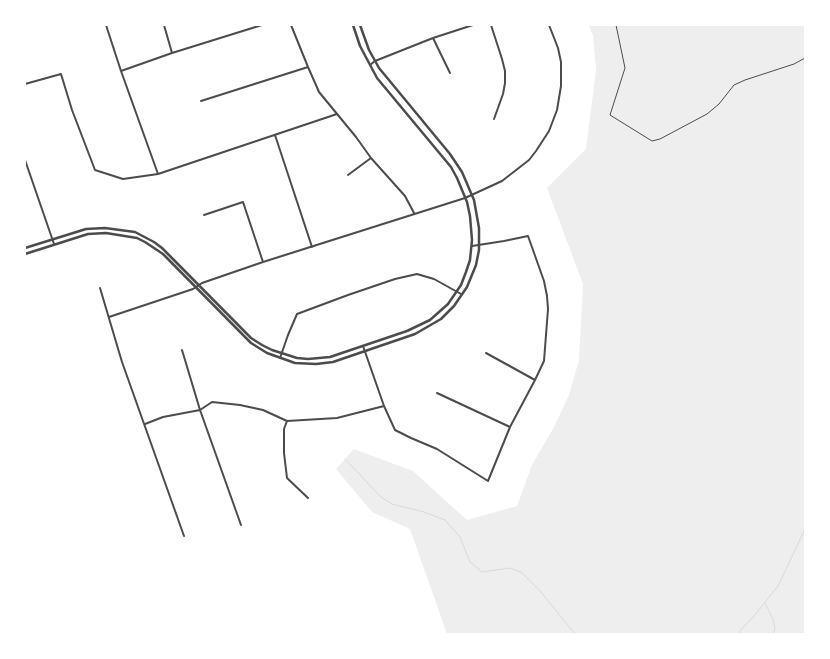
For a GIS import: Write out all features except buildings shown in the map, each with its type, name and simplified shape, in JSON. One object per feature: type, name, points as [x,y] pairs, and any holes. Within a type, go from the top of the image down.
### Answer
[{"type":"street","points":[[106,25],[158,174]]},
{"type":"street","points":[[164,25],[172,53]]},
{"type":"street","points":[[121,71],[172,53],[262,25]]},
{"type":"street","points":[[291,25],[320,92],[371,158],[405,196],[414,213]]},
{"type":"street","points":[[25,254],[80,236],[96,233],[117,234],[137,238],[163,254],[251,338],[281,354],[297,358],[319,359],[330,357],[408,331],[426,322],[443,309],[457,291],[466,272],[472,246],[470,216],[465,198],[451,167],[377,78],[360,46],[352,25]]},
{"type":"street","points":[[25,248],[77,231],[95,228],[135,232],[162,248],[251,343],[267,353],[296,363],[320,364],[333,362],[424,330],[441,319],[448,313],[470,281],[478,256],[479,228],[472,195],[462,172],[450,154],[385,76],[375,61],[360,25]]},
{"type":"street","points":[[370,66],[375,61],[433,38],[473,25]]},
{"type":"street","points":[[491,25],[505,71],[503,94],[494,119]]},
{"type":"street","points":[[109,317],[263,262],[465,198],[502,181],[529,160],[549,131],[557,110],[560,98],[561,62],[558,48],[549,25]]},
{"type":"street","points":[[433,38],[450,73]]},
{"type":"street","points":[[201,101],[308,67]]},
{"type":"street","points":[[26,84],[61,74],[72,110],[95,170],[123,179],[158,174],[337,114]]},
{"type":"street","points":[[275,135],[312,247]]},
{"type":"street","points":[[348,175],[371,158]]},
{"type":"street","points":[[25,160],[54,244]]},
{"type":"street","points":[[204,215],[243,202],[263,262]]},
{"type":"street","points":[[363,346],[394,430],[437,449],[488,481],[510,427],[544,361],[548,309],[544,281],[528,236],[472,246]]},
{"type":"street","points":[[280,358],[297,314],[348,294],[395,279],[417,274],[434,279],[461,294]]},
{"type":"street","points":[[100,288],[122,362],[184,536]]},
{"type":"street","points":[[182,350],[200,410],[241,525]]},
{"type":"street","points":[[486,353],[535,380]]},
{"type":"street","points":[[437,393],[510,427]]},
{"type":"street","points":[[145,424],[163,417],[200,410],[212,402],[240,405],[263,410],[286,421],[337,418],[384,406]]},
{"type":"street","points":[[286,421],[284,429],[284,453],[287,478],[308,498]]},
{"type":"lane","points":[[616,25],[625,68],[610,114],[652,141],[660,140],[707,114],[719,104],[734,85],[794,64],[805,58]]},
{"type":"shaded area","points":[[588,25],[805,25],[805,634],[447,634],[410,529],[372,512],[336,469],[354,449],[413,471],[467,520],[517,506],[532,465],[554,427],[569,395],[579,360],[583,284],[547,188],[586,149],[596,70],[593,35]]},
{"type":"waterway","points":[[345,459],[381,497],[392,504],[424,512],[445,520],[460,537],[470,562],[482,572],[510,568],[521,572],[541,592],[575,634]]},
{"type":"waterway","points":[[739,634],[778,586],[805,529]]},
{"type":"waterway","points":[[765,603],[773,619],[775,628],[773,634]]}]
